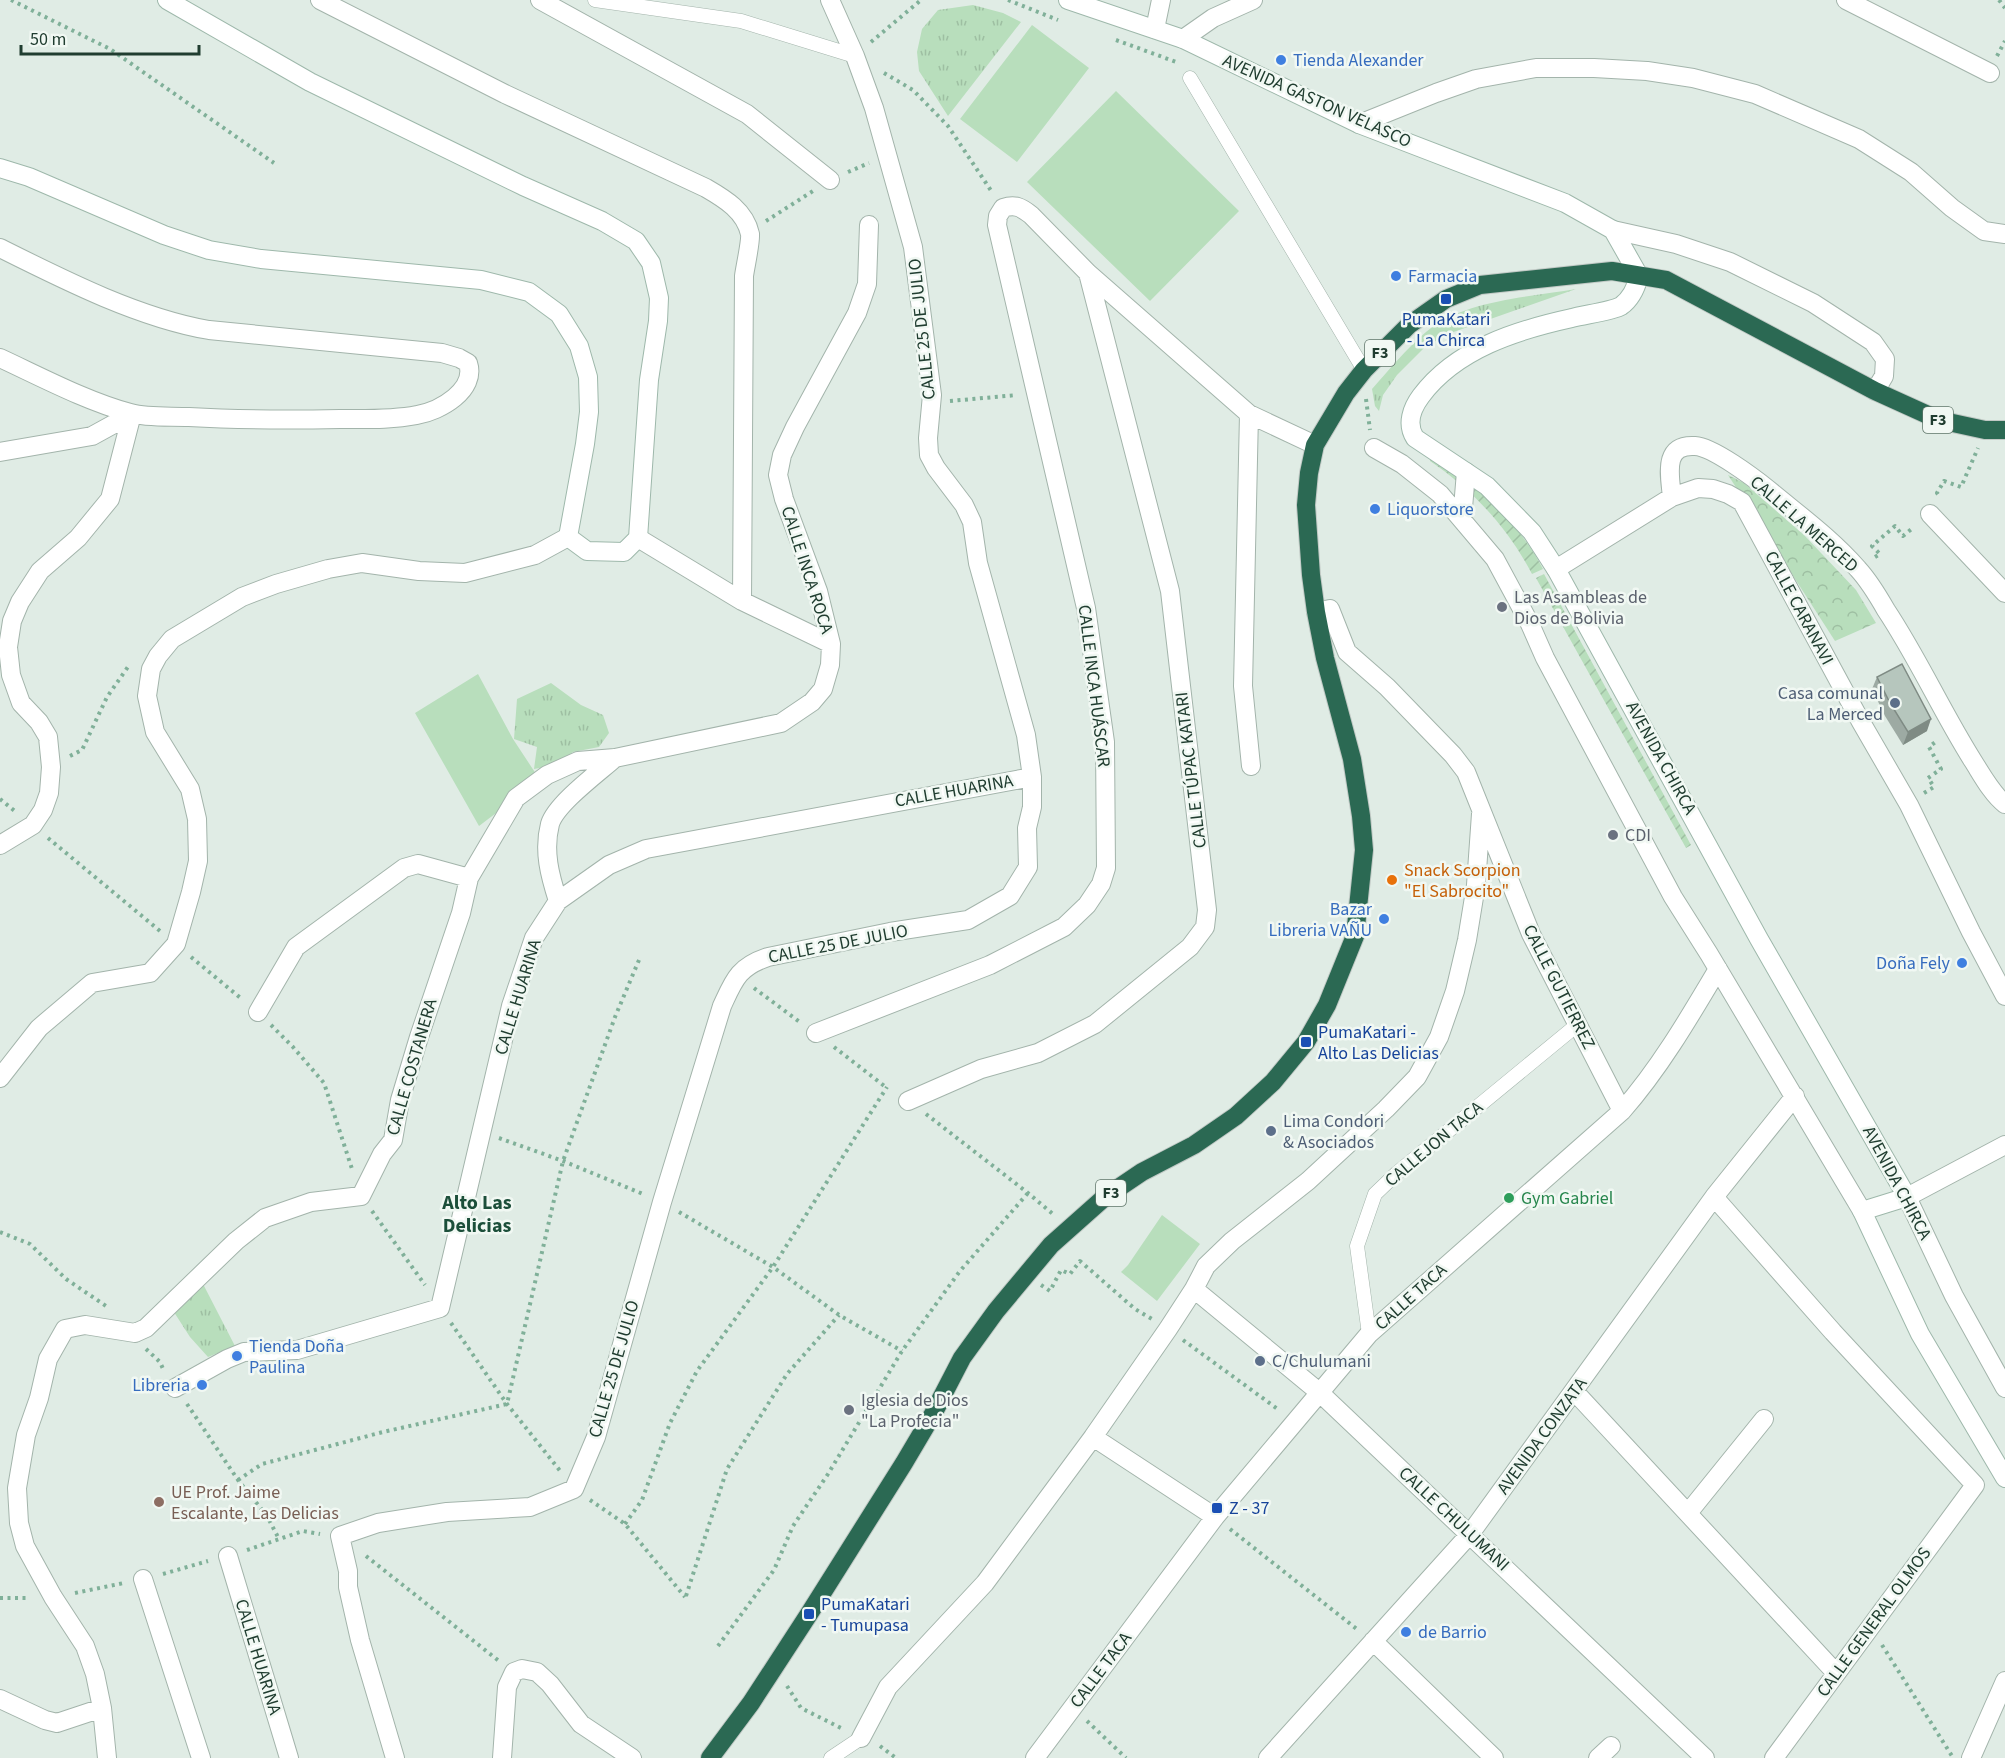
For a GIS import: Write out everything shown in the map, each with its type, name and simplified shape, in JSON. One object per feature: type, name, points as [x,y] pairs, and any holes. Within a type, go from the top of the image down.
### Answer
[{"type":"highway","name":"F3","points":[[710,1758],[774,1668],[910,1454],[962,1358],[1026,1274],[1051,1245],[1105,1197],[1142,1172],[1194,1145],[1236,1116],[1265,1089],[1306,1042],[1331,996],[1355,936],[1364,850],[1352,759],[1325,658],[1316,612],[1306,505],[1315,445],[1346,393],[1364,370],[1409,325],[1446,299],[1480,285],[1612,271],[1666,280],[1875,391],[1939,420],[1985,430],[2005,430]]},
{"type":"street","points":[[167,0],[310,82],[523,186],[602,221],[636,241],[651,263],[658,298],[658,321],[649,380],[638,538],[624,552],[603,553],[587,551],[568,537]]},
{"type":"street","points":[[320,0],[506,94],[706,188],[729,201],[743,220],[751,236],[744,276],[742,601]]},
{"type":"street","points":[[540,0],[747,114],[830,180]]},
{"type":"street","name":"CALLE 25 DE JULIO","points":[[574,1489],[596,1437],[662,1202],[722,1006],[736,976],[751,963],[768,957],[890,932],[968,920],[1010,896],[1028,867],[1027,828],[1032,807],[1032,777],[1026,735],[978,563],[972,522],[964,505],[929,455],[928,438],[932,403],[913,247],[889,154],[855,56],[830,0]]},
{"type":"street","name":"AVENIDA GASTON VELASCO","points":[[1068,0],[1183,39],[1359,124],[1565,203],[1613,230]]},
{"type":"street","points":[[1155,29],[1161,0]]},
{"type":"street","points":[[1183,39],[1213,18],[1253,0]]},
{"type":"street","points":[[1846,0],[1990,73]]},
{"type":"street","points":[[1359,124],[1476,79],[1536,68],[1647,71],[1693,78],[1755,94],[1859,139],[1911,172],[1952,208],[1984,231],[2005,234]]},
{"type":"street","points":[[0,168],[29,177],[164,235],[209,250],[261,259],[481,280],[529,292],[559,314],[579,346],[588,376],[589,412],[568,537]]},
{"type":"street","points":[[1003,208],[1013,205],[1022,208],[1088,273],[1249,414],[1315,445]]},
{"type":"street","name":"CALLE INCA HUÁSCAR","points":[[816,1033],[990,965],[1064,927],[1087,905],[1101,884],[1106,868],[1105,742],[1086,608],[998,225],[998,216],[1003,208]]},
{"type":"street","name":"CALLE INCA ROCA","points":[[469,879],[516,798],[547,775],[578,761],[615,758],[781,723],[812,702],[823,689],[830,665],[831,644],[818,591],[784,499],[778,475],[782,455],[846,336],[867,284],[870,225]]},
{"type":"street","points":[[1613,230],[1639,276]]},
{"type":"street","points":[[1613,230],[1676,244],[1730,262],[1813,303],[1873,342],[1885,359],[1884,376],[1875,391]]},
{"type":"street","points":[[0,248],[74,285],[178,325],[442,353],[468,363],[471,371],[468,382],[457,396],[436,410],[418,415],[385,419],[255,421],[132,414],[0,358]]},
{"type":"street","name":"CALLE TÚPAC KATARI","points":[[908,1101],[981,1069],[1038,1053],[1095,1024],[1190,947],[1205,927],[1207,910],[1170,591],[1088,273]]},
{"type":"street","name":"AVENIDA CHIRCA","points":[[1639,276],[1636,290],[1620,307],[1538,326],[1489,344],[1455,361],[1428,386],[1416,403],[1410,421],[1412,432],[1415,438],[1487,486],[1532,532],[1556,569],[1760,939],[1907,1197],[1954,1296],[2005,1388]]},
{"type":"street","points":[[0,452],[92,436],[132,414]]},
{"type":"street","points":[[0,845],[33,825],[50,793],[51,767],[48,737],[39,722],[21,703],[12,675],[8,647],[12,621],[20,602],[40,571],[78,538],[110,499],[132,414]]},
{"type":"street","points":[[1249,414],[1243,686],[1251,766]]},
{"type":"street","name":"CALLE LA MERCED","points":[[1672,498],[1669,467],[1671,456],[1679,449],[1688,446],[1708,449],[1752,477],[1811,525],[1859,569],[1888,612],[1952,728],[1984,779],[2005,804]]},
{"type":"street","points":[[1374,448],[1402,464],[1440,494],[1495,559],[1673,897],[1795,1096],[1862,1211],[1920,1334],[2005,1478]]},
{"type":"street","points":[[1462,520],[1466,472]]},
{"type":"street","name":"CALLE CARANAVI","points":[[1556,569],[1672,498],[1698,488],[1728,494],[1742,502],[1861,723],[1909,805],[2005,996]]},
{"type":"street","points":[[1930,514],[2005,593]]},
{"type":"street","points":[[0,1078],[39,1029],[92,983],[150,972],[176,944],[192,892],[198,861],[197,819],[190,789],[155,732],[147,696],[151,669],[172,639],[242,597],[328,569],[362,563],[419,571],[465,573],[535,555],[568,537]]},
{"type":"street","points":[[638,538],[742,601],[831,644]]},
{"type":"street","name":"CALLE GUTIERREZ","points":[[1316,612],[1330,609],[1347,652],[1387,687],[1453,755],[1466,772],[1531,934],[1622,1111]]},
{"type":"street","points":[[558,901],[549,872],[547,851],[550,822],[564,804],[615,758]]},
{"type":"street","name":"CALLE HUARINA","points":[[441,1308],[511,1006],[534,938],[558,901],[609,865],[646,849],[1032,777]]},
{"type":"street","points":[[861,1738],[888,1687],[985,1583],[1093,1437],[1168,1329],[1206,1266],[1232,1241],[1308,1181],[1417,1077],[1439,1037],[1458,981],[1476,885],[1481,814]]},
{"type":"street","points":[[258,1012],[296,947],[404,868],[418,864],[469,879]]},
{"type":"street","name":"CALLE COSTANERA","points":[[361,1196],[382,1154],[393,1140],[400,1100],[418,1037],[461,913],[469,879]]},
{"type":"street","name":"CALLE TACA","points":[[1035,1758],[1215,1517],[1369,1334],[1622,1111],[1638,1094],[1718,969]]},
{"type":"street","name":"AVENIDA CONZATA","points":[[1268,1758],[1432,1579],[1470,1534],[1714,1197],[1795,1096]]},
{"type":"street","points":[[1862,1211],[1907,1197],[2005,1145]]},
{"type":"street","points":[[107,1758],[102,1708],[95,1674],[85,1646],[53,1598],[26,1546],[19,1523],[17,1488],[26,1435],[39,1398],[48,1359],[65,1329],[85,1325],[135,1333],[146,1328],[236,1240],[265,1218],[311,1202],[361,1196]]},
{"type":"street","name":"CALLE GENERAL OLMOS","points":[[1714,1197],[1833,1332],[1975,1485],[1774,1758]]},
{"type":"street","name":"CALLE CHULUMANI","points":[[1194,1289],[1319,1392],[1705,1758]]},
{"type":"street","points":[[175,1388],[244,1352],[297,1350],[441,1308]]},
{"type":"street","points":[[1575,1392],[1836,1673]]},
{"type":"street","points":[[1688,1513],[1764,1419]]},
{"type":"street","points":[[1093,1437],[1215,1517]]},
{"type":"street","points":[[395,1758],[360,1640],[348,1587],[346,1556],[340,1536],[378,1523],[435,1514],[530,1507],[574,1489]]},
{"type":"street","name":"CALLE HUARINA","points":[[228,1556],[289,1758]]},
{"type":"street","points":[[143,1579],[201,1758]]},
{"type":"street","points":[[1373,1641],[1494,1758]]},
{"type":"street","points":[[501,1758],[507,1687],[514,1672],[522,1669],[537,1672],[550,1684],[581,1724],[632,1758]]},
{"type":"street","points":[[1971,1758],[2005,1681]]},
{"type":"street","points":[[0,1699],[45,1720],[57,1723],[102,1708]]},
{"type":"lane","points":[[596,0],[741,21],[855,56]]},
{"type":"lane","points":[[1190,78],[1364,370]]},
{"type":"lane","name":"CALLEJON TACA","points":[[1369,1334],[1357,1246],[1375,1194],[1397,1173],[1577,1025]]},
{"type":"lane","points":[[831,1758],[861,1738]]},
{"type":"path","points":[[11,0],[110,50],[274,164]]},
{"type":"path","points":[[921,0],[855,56],[913,90],[948,126],[1003,208]]},
{"type":"path","points":[[1008,0],[1042,15]]},
{"type":"path","points":[[1999,0],[2005,8]]},
{"type":"path","points":[[1121,43],[1181,64]]},
{"type":"path","points":[[1364,370],[1368,420],[1374,448]]},
{"type":"path","points":[[932,403],[1036,393]]},
{"type":"path","points":[[1859,569],[1880,554],[1872,546],[1895,526],[1903,536],[1944,502],[1936,493],[1944,481],[1961,487],[1985,430]]},
{"type":"path","points":[[51,767],[82,750],[107,697],[135,656],[158,656]]},
{"type":"path","points":[[1909,805],[1934,787],[1928,778],[1941,769],[1929,747],[1952,728]]},
{"type":"path","points":[[0,799],[258,1012],[293,1047],[324,1083],[361,1196],[507,1404],[574,1489],[625,1524],[685,1597],[727,1469],[787,1374],[839,1315]]},
{"type":"path","points":[[507,1404],[563,1161],[615,1017],[639,960]]},
{"type":"path","points":[[625,1524],[642,1500],[670,1423],[697,1371],[773,1267],[887,1087]]},
{"type":"path","points":[[482,1131],[563,1161],[662,1202],[773,1267],[839,1315],[902,1351]]},
{"type":"path","points":[[718,1646],[774,1570],[793,1526],[828,1474],[902,1351],[960,1271],[1028,1193]]},
{"type":"path","points":[[0,1232],[30,1244],[66,1279],[106,1305],[135,1333],[148,1352],[160,1362],[175,1388],[238,1480],[267,1516],[279,1539]]},
{"type":"path","points":[[1026,1274],[1050,1291],[1061,1270],[1070,1274],[1080,1261],[1135,1309],[1168,1329],[1294,1421]]},
{"type":"path","points":[[238,1480],[262,1464],[383,1432],[507,1404]]},
{"type":"path","points":[[1215,1517],[1373,1641]]},
{"type":"path","points":[[0,1598],[53,1598],[143,1579],[228,1556],[303,1532],[340,1536],[470,1640],[514,1672]]},
{"type":"path","points":[[1871,1627],[1953,1758]]},
{"type":"path","points":[[774,1668],[801,1708],[861,1738]]},
{"type":"path","points":[[1073,1708],[1126,1758]]},
{"type":"green space","points":[[973,5],[1003,13],[1021,22],[948,116],[919,71],[917,52],[922,29],[938,10]]},
{"type":"green space","points":[[1032,25],[1089,68],[1017,162],[960,119]]},
{"type":"green space","points":[[1116,91],[1239,211],[1150,301],[1027,182]]},
{"type":"green space","points":[[1576,289],[1445,335],[1423,349],[1397,375],[1383,395],[1379,411],[1375,406],[1372,389],[1412,345],[1441,321],[1478,306]]},
{"type":"green space","points":[[1435,453],[1466,477],[1496,505],[1534,553],[1543,569],[1532,574],[1512,541],[1488,511],[1461,484],[1430,461]]},
{"type":"green space","points":[[1728,475],[1744,483],[1804,535],[1856,590],[1876,623],[1835,641]]},
{"type":"green space","points":[[1544,574],[1691,845],[1686,848],[1536,578]]},
{"type":"green space","points":[[478,674],[513,739],[540,780],[479,826],[415,713]]},
{"type":"green space","points":[[551,683],[581,705],[603,715],[609,733],[599,747],[573,752],[556,765],[534,769],[537,747],[514,739],[517,699]]},
{"type":"green space","points":[[1162,1215],[1200,1244],[1157,1301],[1121,1272]]},
{"type":"green space","points":[[202,1282],[235,1346],[208,1357],[190,1337],[172,1309]]},
{"type":"building","points":[[1902,664],[1931,719],[1908,732],[1877,677]]},
{"type":"place","name":"Tienda Alexander","points":[[1281,60]]},
{"type":"place","name":"Farmacia","points":[[1396,276]]},
{"type":"place","name":"PumaKatari - La Chirca","points":[[1446,299]]},
{"type":"place","name":"Liquorstore","points":[[1375,509]]},
{"type":"place","name":"Las Asambleas de Dios de Bolivia","points":[[1502,607]]},
{"type":"place","name":"Casa comunal La Merced","points":[[1895,703]]},
{"type":"place","name":"CDI","points":[[1613,835]]},
{"type":"place","name":"Snack Scorpion \"El Sabrocito\"","points":[[1392,880]]},
{"type":"place","name":"Bazar Libreria VAÑU","points":[[1384,919]]},
{"type":"place","name":"Doña Fely","points":[[1962,963]]},
{"type":"place","name":"PumaKatari - Alto Las Delicias","points":[[1306,1042]]},
{"type":"place","name":"Lima Condori & Asociados","points":[[1271,1131]]},
{"type":"place","name":"Gym Gabriel","points":[[1509,1198]]},
{"type":"place","name":"Tienda Doña Paulina","points":[[237,1356]]},
{"type":"place","name":"C/Chulumani","points":[[1260,1361]]},
{"type":"place","name":"Libreria","points":[[202,1385]]},
{"type":"place","name":"Iglesia de Dios \"La Profecia\"","points":[[849,1410]]},
{"type":"place","name":"UE Prof. Jaime Escalante, Las Delicias","points":[[159,1502]]},
{"type":"place","name":"Z - 37","points":[[1217,1508]]},
{"type":"place","name":"PumaKatari - Tumupasa","points":[[809,1614]]},
{"type":"place","name":"de Barrio","points":[[1406,1632]]},
{"type":"district","name":"Alto Las Delicias","points":[[477,1214]]}]
